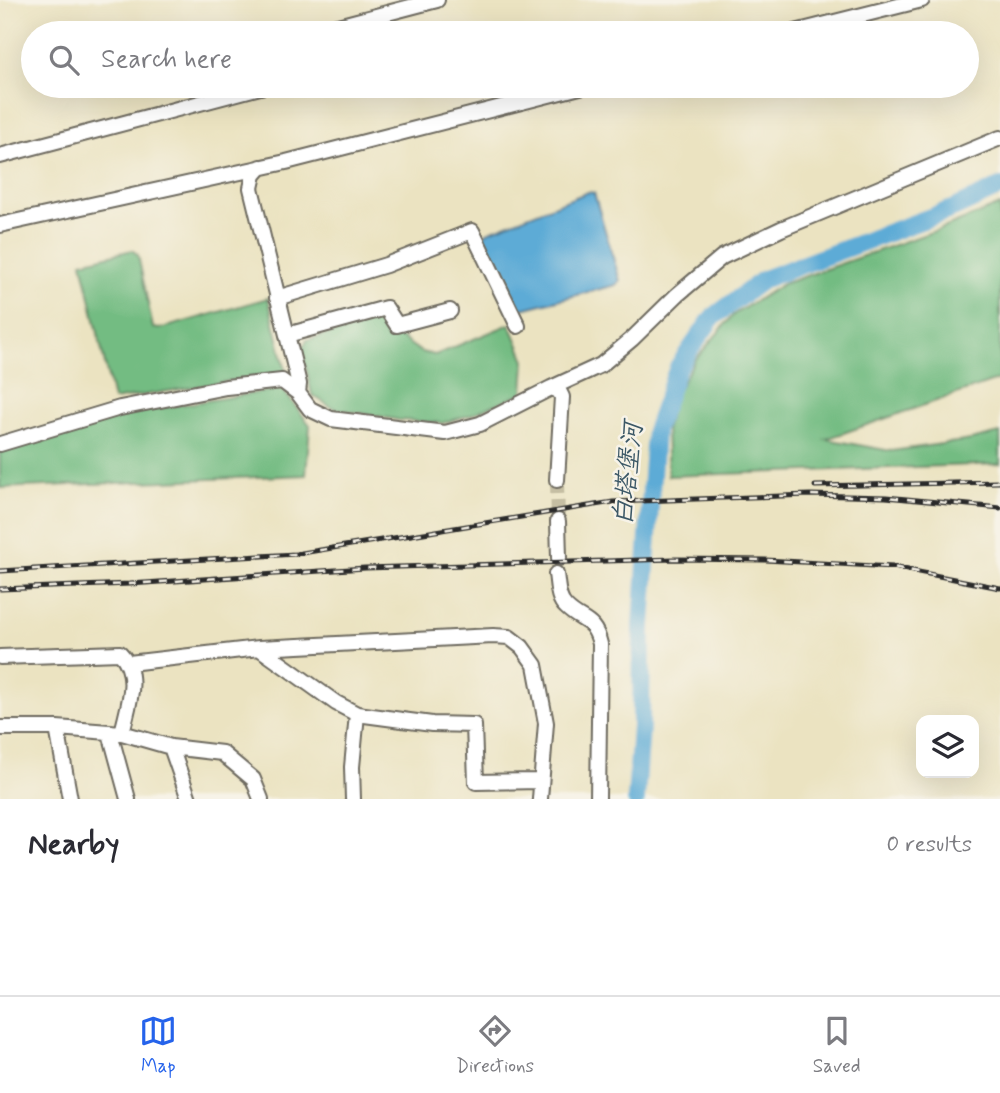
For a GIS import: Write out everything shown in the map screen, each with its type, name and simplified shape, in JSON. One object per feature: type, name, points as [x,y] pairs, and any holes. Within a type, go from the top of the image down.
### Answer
[{"type":"street","points":[[360,21],[437,0]]},
{"type":"street","points":[[839,21],[922,0]]},
{"type":"street","points":[[0,156],[219,98]]},
{"type":"street","points":[[0,225],[261,167],[536,98]]},
{"type":"street","points":[[0,444],[120,408],[226,387],[282,381],[298,393],[310,410],[331,419],[445,433],[480,424],[551,387],[601,365],[722,257],[781,229],[1000,138]]},
{"type":"street","points":[[261,167],[254,175],[251,188],[299,384],[298,393]]},
{"type":"street","points":[[277,298],[386,265],[472,231],[518,326]]},
{"type":"street","points":[[287,335],[386,307],[397,325],[450,311]]},
{"type":"street","points":[[551,387],[559,391],[562,397],[557,480]]},
{"type":"street","points":[[558,521],[559,558]]},
{"type":"street","points":[[556,574],[559,595],[565,607],[597,629],[600,644],[598,799]]},
{"type":"street","points":[[129,663],[259,648],[492,636],[509,638],[522,647],[535,665],[547,723],[540,799]]},
{"type":"street","points":[[259,648],[336,703],[357,714],[432,724],[474,725],[476,782],[540,781]]},
{"type":"street","points":[[0,657],[120,653],[129,663],[132,681],[116,733],[128,799]]},
{"type":"street","points":[[354,799],[352,767],[357,714]]},
{"type":"street","points":[[0,728],[57,728],[116,733],[171,747],[222,752],[253,779],[261,799]]},
{"type":"street","points":[[57,728],[70,799]]},
{"type":"street","points":[[171,747],[190,799]]},
{"type":"green space","points":[[1000,205],[1000,379],[826,439],[891,451],[971,440],[1000,433],[1000,464],[668,476],[666,427],[675,395],[694,361],[733,315],[783,284],[946,227]]},
{"type":"green space","points":[[132,250],[138,255],[153,328],[160,329],[268,298],[286,372],[113,400],[82,262]]},
{"type":"green space","points":[[376,320],[421,352],[435,355],[510,324],[525,360],[523,393],[443,423],[399,420],[333,408],[312,395],[302,349],[307,340]]},
{"type":"green space","points":[[282,389],[310,425],[306,475],[0,488],[0,448],[116,415]]},
{"type":"water","points":[[588,192],[594,193],[620,281],[616,285],[518,310],[483,237],[487,232]]},
{"type":"waterway","name":"白塔堡河","points":[[636,799],[641,727],[642,625],[655,431],[678,367],[712,318],[764,279],[955,208],[1000,187]]},
{"type":"tunnel","points":[[557,480],[558,521]]},
{"type":"railway","points":[[815,486],[1000,482]]},
{"type":"railway","points":[[0,571],[296,554],[613,502],[810,495],[886,497],[1000,508]]},
{"type":"railway","points":[[0,589],[130,584],[365,568],[675,559],[765,560],[893,567],[1000,588]]}]
